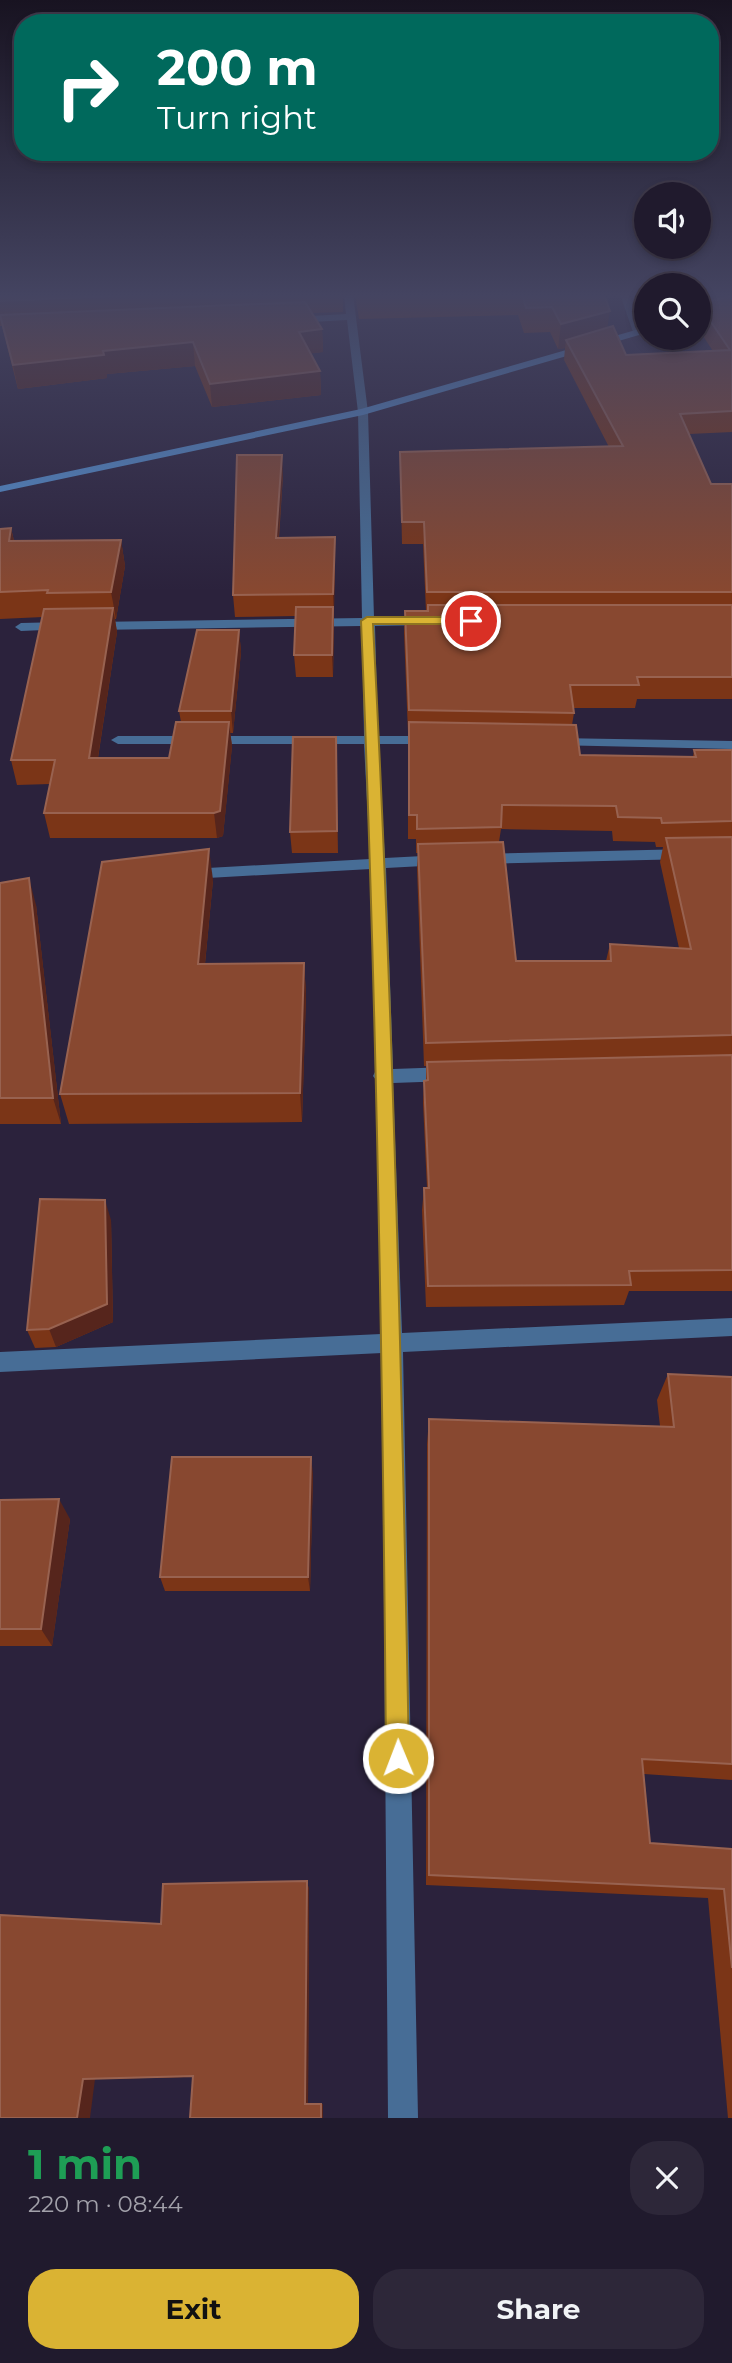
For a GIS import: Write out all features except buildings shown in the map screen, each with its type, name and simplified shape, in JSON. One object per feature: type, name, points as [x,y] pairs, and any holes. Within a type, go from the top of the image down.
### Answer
[{"type":"street","points":[[360,393],[392,1343],[403,2118]]},
{"type":"street","points":[[0,489],[363,412],[429,393]]},
{"type":"street","points":[[21,627],[435,621]]},
{"type":"street","points":[[118,740],[440,740]]},
{"type":"street","points":[[537,742],[732,745]]},
{"type":"street","points":[[170,876],[378,861],[732,853]]},
{"type":"street","points":[[382,1076],[463,1074]]},
{"type":"street","points":[[0,1362],[732,1327]]},
{"type":"route","points":[[398,1758],[392,1343],[382,1076],[378,861],[370,738],[367,621],[471,621]]}]
